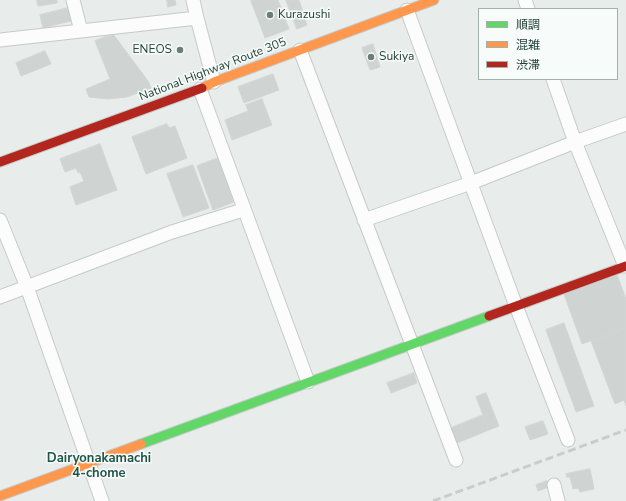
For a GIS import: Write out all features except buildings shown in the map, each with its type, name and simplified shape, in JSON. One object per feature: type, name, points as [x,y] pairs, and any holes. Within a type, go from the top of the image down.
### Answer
[{"type":"main road","name":"National Highway Route 305","points":[[0,162],[200,89],[214,82],[434,0]]},
{"type":"main road","points":[[0,496],[625,266]]},
{"type":"street","points":[[74,0],[81,31]]},
{"type":"street","points":[[193,0],[214,82]]},
{"type":"street","points":[[407,10],[516,306],[568,440]]},
{"type":"street","points":[[0,40],[197,18]]},
{"type":"street","points":[[300,50],[456,460]]},
{"type":"street","points":[[553,80],[575,142],[625,266]]},
{"type":"street","points":[[200,89],[243,210],[308,382]]},
{"type":"street","points":[[364,220],[471,183],[575,142],[626,124]]},
{"type":"street","points":[[0,297],[172,232],[243,210]]},
{"type":"street","points":[[0,220],[27,287],[102,501]]},
{"type":"street","points":[[554,485],[558,501]]},
{"type":"railway","points":[[433,501],[626,430]]},
{"type":"traffic: fast","points":[[141,444],[489,316]]},
{"type":"traffic: slow","points":[[202,88],[214,82],[434,0]]},
{"type":"traffic: slow","points":[[0,496],[141,444]]},
{"type":"traffic: jam","points":[[0,162],[202,88]]},
{"type":"traffic: jam","points":[[489,316],[626,266]]},
{"type":"place","name":"Kurazushi","points":[[270,15]]},
{"type":"place","name":"ENEOS","points":[[180,50]]},
{"type":"place","name":"Sukiya","points":[[371,57]]},
{"type":"district","name":"Dairyonakamachi 4-chome","points":[[99,466]]}]
